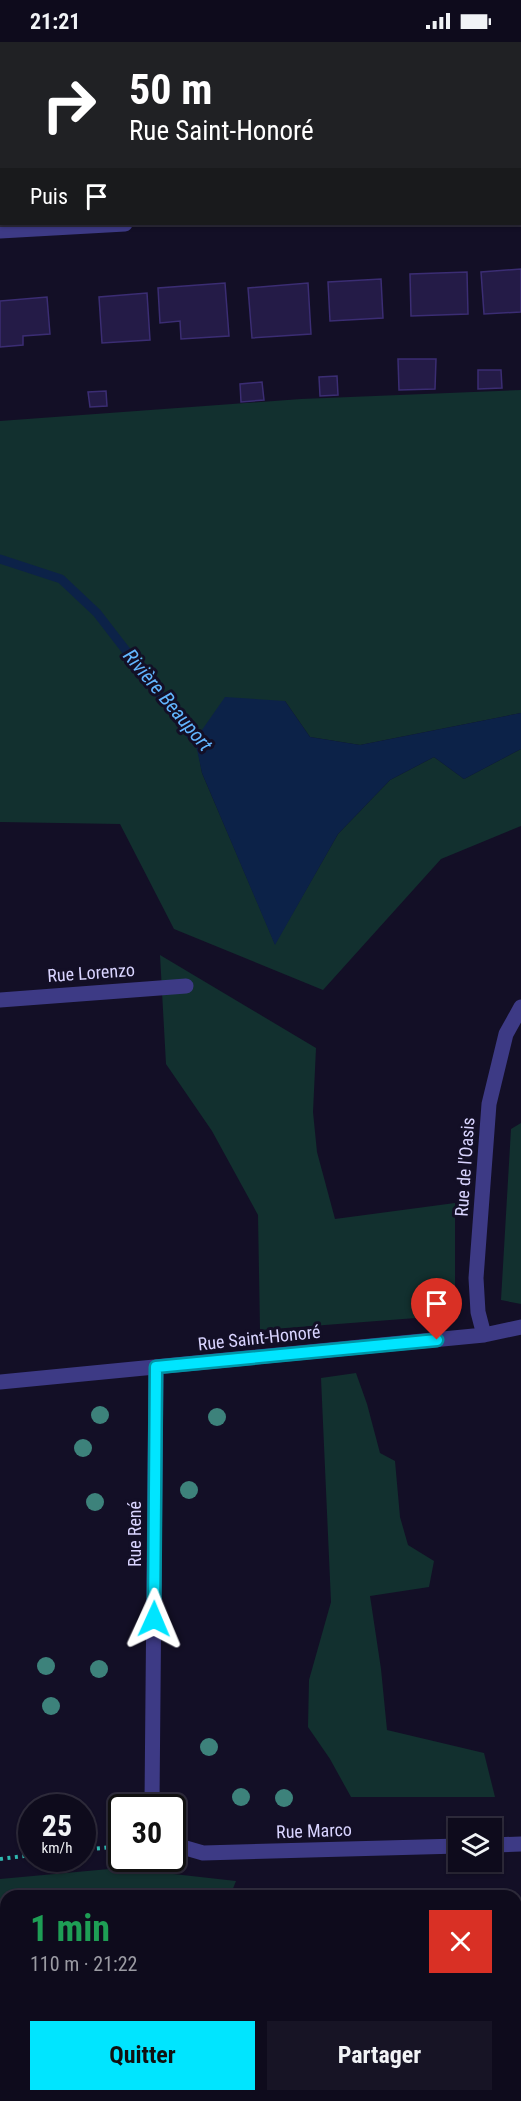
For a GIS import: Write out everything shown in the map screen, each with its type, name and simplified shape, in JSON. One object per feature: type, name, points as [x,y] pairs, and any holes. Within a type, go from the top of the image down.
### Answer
[{"type":"street","points":[[0,231],[107,225]]},
{"type":"street","name":"Rue Lorenzo","points":[[0,1000],[186,986]]},
{"type":"street","name":"Rue de l'Oasis","points":[[484,1335],[478,1312],[476,1278],[489,1104],[506,1034],[521,1007]]},
{"type":"street","name":"Rue Saint-Honoré","points":[[0,1382],[484,1335],[521,1327]]},
{"type":"street","name":"Rue René","points":[[152,1794],[156,1367]]},
{"type":"street","points":[[502,1845],[521,1844]]},
{"type":"street","name":"Rue Marco","points":[[186,1848],[203,1853],[448,1846]]},
{"type":"path","points":[[0,1858],[18,1856]]},
{"type":"green space","points":[[521,390],[521,713],[360,745],[310,737],[285,701],[196,740],[202,773],[275,944],[338,834],[390,780],[434,757],[464,779],[521,749],[521,826],[441,859],[323,990],[174,929],[120,824],[0,822],[0,421],[301,399]]},
{"type":"green space","points":[[160,955],[316,1048],[313,1112],[317,1152],[335,1219],[455,1203],[455,1315],[260,1330],[258,1215],[212,1131],[166,1064]]},
{"type":"green space","points":[[521,1123],[521,1304],[501,1300],[511,1129]]},
{"type":"green space","points":[[356,1373],[380,1453],[395,1461],[400,1517],[408,1545],[434,1561],[429,1587],[370,1596],[387,1730],[484,1753],[495,1797],[351,1797],[330,1759],[308,1727],[309,1680],[331,1602],[321,1378]]},
{"type":"green space","points":[[108,1869],[108,1872],[156,1872],[236,1881],[232,1890],[0,1890],[0,1879]]},
{"type":"water","points":[[225,697],[285,701],[310,737],[360,745],[521,713],[521,749],[464,779],[434,757],[390,780],[338,834],[275,945],[202,773],[195,740]]},
{"type":"building","points":[[521,269],[521,312],[484,314],[481,272]]},
{"type":"building","points":[[467,272],[468,314],[411,316],[410,274]]},
{"type":"building","points":[[381,279],[383,318],[330,321],[328,282]]},
{"type":"building","points":[[225,283],[229,336],[181,339],[180,321],[160,323],[158,288]]},
{"type":"building","points":[[308,283],[311,334],[252,338],[248,288]]},
{"type":"building","points":[[147,293],[150,340],[102,343],[99,297]]},
{"type":"building","points":[[47,297],[50,334],[23,336],[23,345],[0,347],[0,301]]},
{"type":"building","points":[[398,359],[436,359],[435,389],[399,390]]},
{"type":"building","points":[[478,370],[501,370],[502,388],[478,389]]},
{"type":"building","points":[[337,376],[338,395],[320,396],[319,377]]},
{"type":"building","points":[[262,382],[264,400],[241,402],[240,384]]},
{"type":"building","points":[[106,391],[107,406],[90,407],[88,392]]},
{"type":"waterway","name":"Rivière Beauport","points":[[0,559],[61,579],[97,613],[195,740],[204,747]]},
{"type":"route","points":[[154,1619],[156,1367],[437,1340]]}]
